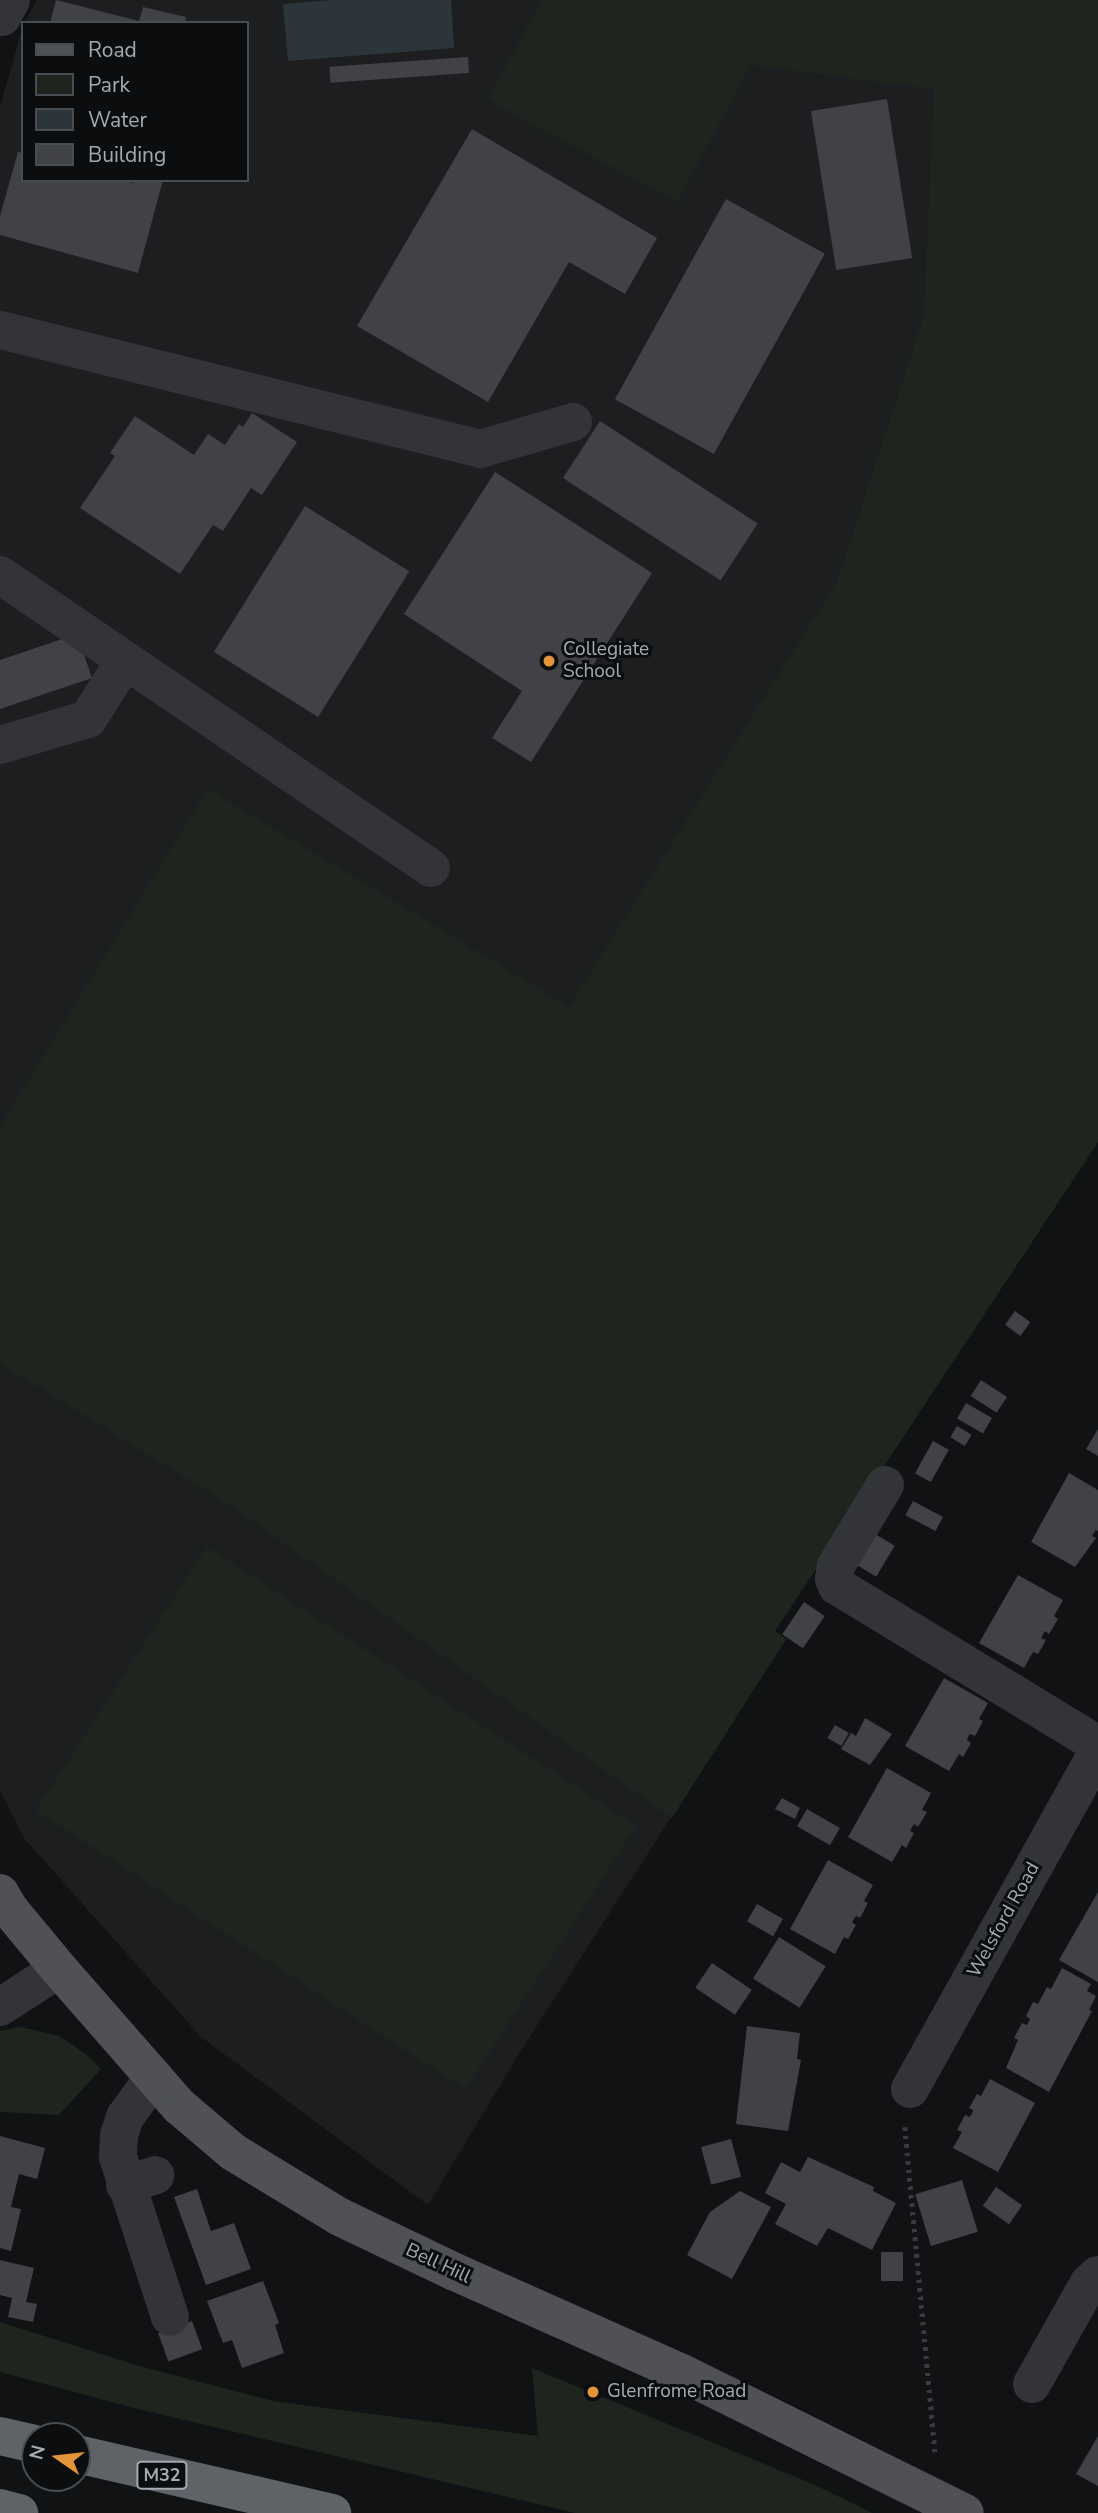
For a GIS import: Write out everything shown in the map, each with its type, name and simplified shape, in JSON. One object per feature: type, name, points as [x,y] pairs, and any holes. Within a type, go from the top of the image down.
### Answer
[{"type":"highway","points":[[0,2436],[21,2441]]},
{"type":"highway","name":"M32","points":[[91,2457],[332,2513]]},
{"type":"highway","points":[[0,2508],[19,2513]]},
{"type":"main road","name":"Bell Hill","points":[[0,1893],[10,1910],[59,1969],[179,2106],[233,2152],[340,2217],[455,2272],[684,2374],[965,2513]]},
{"type":"street","points":[[0,330],[480,449],[573,422]]},
{"type":"street","points":[[0,575],[124,662],[431,868]]},
{"type":"street","points":[[0,745],[88,719],[124,662]]},
{"type":"street","points":[[885,1486],[835,1566],[834,1578],[837,1586],[1098,1745]]},
{"type":"street","name":"Welsford Road","points":[[910,2089],[1098,1751]]},
{"type":"street","points":[[0,2007],[59,1969]]},
{"type":"street","points":[[154,2077],[121,2125],[118,2157],[140,2180],[170,2317]]},
{"type":"street","points":[[1032,2384],[1088,2283],[1098,2275]]},
{"type":"path","points":[[910,2089],[904,2114],[932,2416]]},
{"type":"shaded area","name":"Collegiate School","points":[[37,0],[1098,0],[1098,1142],[775,1631],[786,1639],[520,2052],[428,2205],[201,2037],[24,1838],[0,1790],[0,107],[21,32],[21,182],[248,182],[248,21],[25,21]]},
{"type":"green space","points":[[542,0],[1098,0],[1098,1142],[775,1631],[786,1639],[672,1818],[230,1505],[0,1363],[0,1127],[208,789],[569,1007],[837,582],[924,316],[934,89],[751,65],[677,202],[488,100]]},
{"type":"green space","points":[[207,1547],[636,1826],[465,2089],[36,1810]]},
{"type":"green space","points":[[20,2027],[60,2036],[87,2055],[101,2069],[59,2115],[0,2112],[0,2031]]},
{"type":"green space","points":[[0,2322],[139,2366],[273,2401],[538,2436],[532,2368],[813,2484],[872,2513],[575,2513],[134,2408],[0,2372]]},
{"type":"water","points":[[331,0],[451,0],[454,48],[288,61],[283,4]]},
{"type":"building","points":[[56,0],[139,21],[51,21]]},
{"type":"building","points":[[143,7],[186,17],[185,21],[139,21]]},
{"type":"building","points":[[468,57],[469,73],[330,83],[329,67]]},
{"type":"building","points":[[887,99],[912,258],[836,270],[811,111]]},
{"type":"building","points":[[472,129],[657,238],[625,294],[569,262],[488,402],[357,326]]},
{"type":"building","points":[[18,152],[21,153],[21,182],[162,182],[138,273],[0,235],[0,216]]},
{"type":"building","points":[[726,199],[825,254],[714,454],[615,399]]},
{"type":"building","points":[[252,413],[297,442],[262,495],[251,488],[223,531],[213,525],[180,574],[80,508],[115,456],[110,453],[135,416],[194,455],[208,434],[225,445],[239,424],[243,427]]},
{"type":"building","points":[[600,421],[758,523],[721,580],[563,478]]},
{"type":"building","points":[[495,472],[652,573],[531,762],[492,738],[522,691],[404,614]]},
{"type":"building","points":[[305,506],[409,571],[318,717],[214,652]]},
{"type":"building","points":[[77,634],[92,678],[0,709],[0,660]]},
{"type":"building","points":[[1015,1311],[1030,1322],[1020,1336],[1005,1325]]},
{"type":"building","points":[[981,1380],[1007,1397],[997,1413],[971,1396]]},
{"type":"building","points":[[966,1403],[992,1418],[983,1434],[957,1419]]},
{"type":"building","points":[[957,1426],[972,1435],[965,1446],[950,1437]]},
{"type":"building","points":[[1098,1429],[1098,1456],[1086,1449]]},
{"type":"building","points":[[933,1441],[949,1450],[931,1482],[915,1473]]},
{"type":"building","points":[[1069,1473],[1098,1490],[1098,1531],[1092,1536],[1096,1538],[1075,1567],[1031,1542]]},
{"type":"building","points":[[913,1501],[943,1517],[936,1531],[905,1515]]},
{"type":"building","points":[[875,1534],[895,1546],[876,1577],[856,1565]]},
{"type":"building","points":[[1018,1575],[1063,1600],[1054,1616],[1058,1619],[1049,1634],[1045,1631],[1041,1638],[1046,1640],[1038,1654],[1033,1652],[1024,1668],[979,1643]]},
{"type":"building","points":[[804,1602],[825,1616],[803,1648],[782,1634]]},
{"type":"building","points":[[944,1678],[988,1703],[979,1719],[983,1721],[975,1736],[970,1734],[968,1737],[967,1740],[971,1743],[963,1757],[959,1754],[949,1771],[905,1746]]},
{"type":"building","points":[[865,1718],[892,1734],[870,1765],[841,1749],[851,1733],[856,1736]]},
{"type":"building","points":[[835,1725],[849,1733],[841,1746],[828,1738]]},
{"type":"building","points":[[887,1768],[931,1793],[922,1810],[927,1812],[918,1827],[914,1824],[910,1831],[914,1833],[906,1848],[902,1845],[892,1862],[848,1837]]},
{"type":"building","points":[[782,1798],[800,1808],[795,1819],[775,1809]]},
{"type":"building","points":[[807,1809],[840,1828],[830,1845],[797,1826]]},
{"type":"building","points":[[828,1860],[873,1885],[864,1901],[868,1903],[860,1918],[856,1916],[852,1922],[856,1925],[848,1939],[844,1937],[835,1954],[790,1929]]},
{"type":"building","points":[[1098,1892],[1098,1982],[1059,1960]]},
{"type":"building","points":[[757,1904],[783,1919],[773,1936],[747,1921]]},
{"type":"building","points":[[779,1937],[826,1966],[800,2008],[753,1979]]},
{"type":"building","points":[[712,1963],[752,1990],[735,2015],[695,1988]]},
{"type":"building","points":[[1062,1968],[1091,1984],[1087,1991],[1096,1996],[1089,2010],[1092,2011],[1049,2092],[1006,2068],[1018,2040],[1014,2038],[1022,2023],[1027,2025],[1030,2019],[1026,2016],[1033,2002],[1038,2004],[1047,1987],[1051,1989]]},
{"type":"building","points":[[747,2026],[800,2033],[797,2059],[801,2060],[788,2131],[736,2124]]},
{"type":"building","points":[[990,2079],[1035,2103],[998,2172],[953,2148],[962,2132],[957,2130],[965,2115],[969,2117],[972,2114],[973,2110],[969,2108],[977,2094],[981,2096]]},
{"type":"building","points":[[0,2136],[45,2148],[37,2179],[19,2174],[11,2207],[21,2209],[11,2251],[0,2248]]},
{"type":"building","points":[[731,2139],[741,2177],[711,2185],[701,2147]]},
{"type":"building","points":[[808,2157],[874,2187],[873,2191],[896,2203],[872,2250],[828,2228],[817,2246],[775,2224],[786,2204],[765,2193],[781,2162],[800,2172]]},
{"type":"building","points":[[962,2180],[978,2232],[931,2246],[915,2194]]},
{"type":"building","points":[[996,2187],[1022,2205],[1009,2224],[983,2206]]},
{"type":"building","points":[[197,2189],[211,2231],[234,2223],[251,2269],[206,2285],[174,2197]]},
{"type":"building","points":[[740,2191],[771,2207],[732,2279],[687,2255],[710,2212]]},
{"type":"building","points":[[881,2252],[903,2252],[903,2281],[881,2281]]},
{"type":"building","points":[[0,2260],[34,2268],[26,2302],[37,2304],[33,2322],[8,2317],[12,2298],[0,2295]]},
{"type":"building","points":[[263,2281],[279,2323],[275,2325],[284,2353],[242,2368],[232,2340],[223,2343],[207,2301]]},
{"type":"building","points":[[192,2321],[202,2349],[168,2362],[158,2333]]},
{"type":"building","points":[[1098,2436],[1098,2486],[1076,2474]]},
{"type":"place","name":"Collegiate School","points":[[549,661]]},
{"type":"place","name":"Glenfrome Road","points":[[593,2392]]}]
